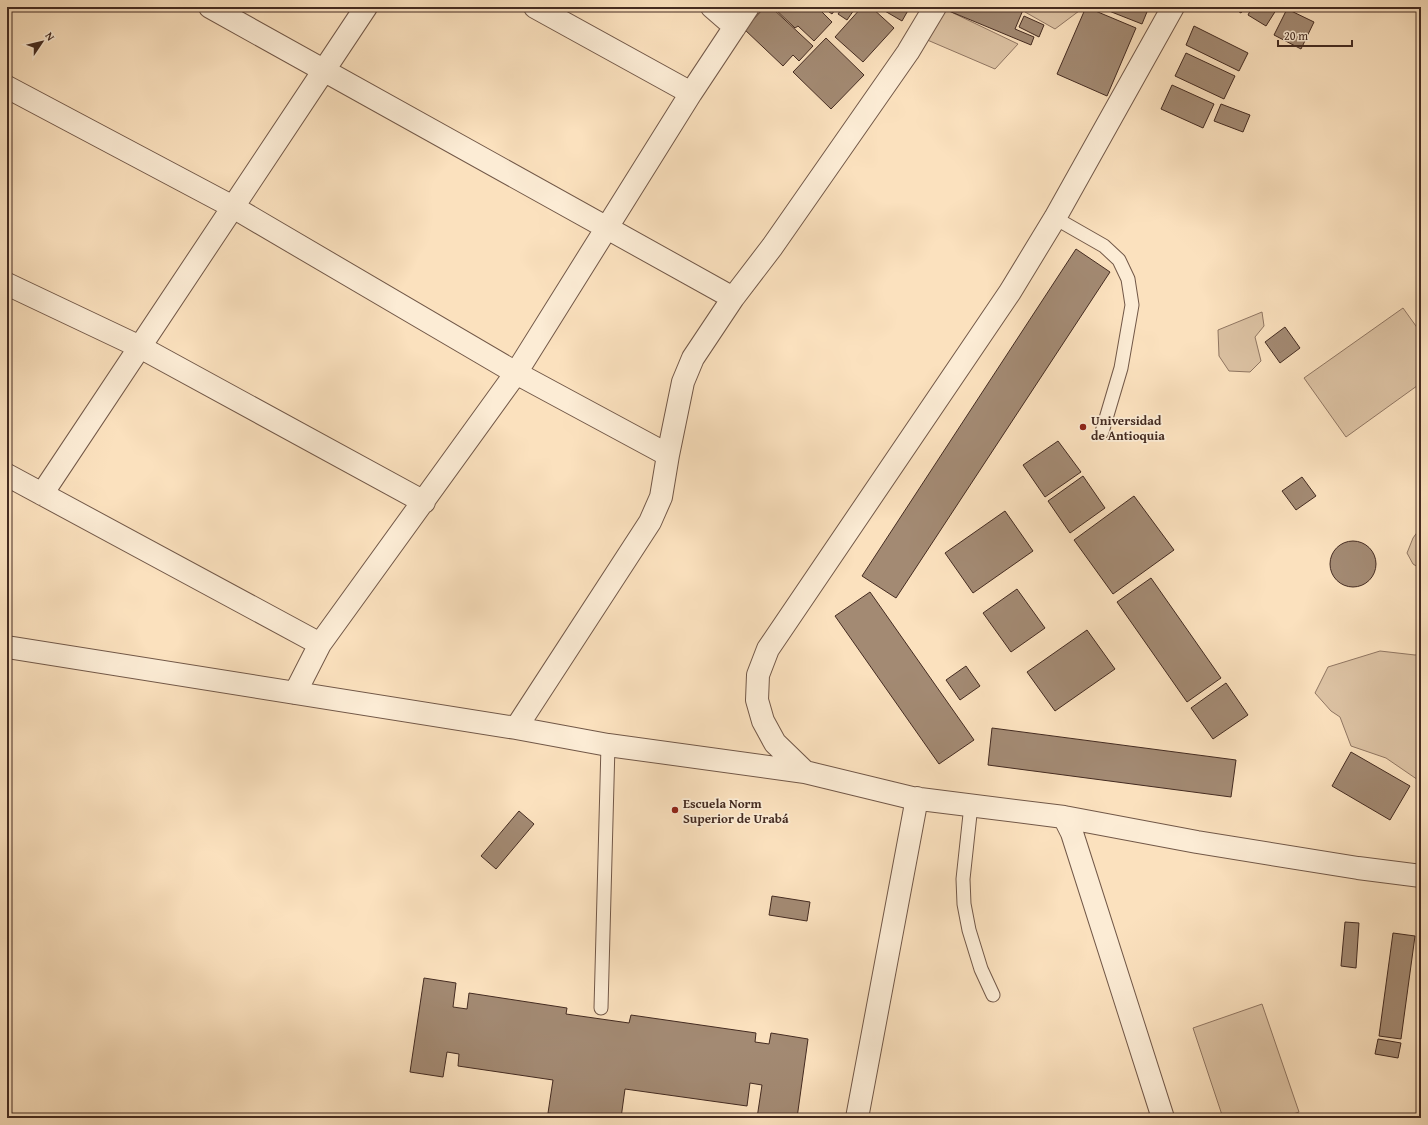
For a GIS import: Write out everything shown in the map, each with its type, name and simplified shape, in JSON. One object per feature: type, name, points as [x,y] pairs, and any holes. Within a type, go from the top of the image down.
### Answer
[{"type":"street","points":[[210,7],[733,298]]},
{"type":"street","points":[[42,494],[366,7]]},
{"type":"street","points":[[535,7],[691,93]]},
{"type":"street","points":[[712,7],[735,26]]},
{"type":"street","points":[[295,693],[320,644],[516,373],[691,93],[748,7]]},
{"type":"street","points":[[516,728],[650,522],[661,497],[683,382],[693,358],[733,298],[772,247],[908,52],[935,7]]},
{"type":"street","points":[[805,772],[775,743],[764,721],[757,700],[758,675],[768,649],[1010,292],[1055,218],[1173,7]]},
{"type":"street","points":[[7,87],[233,207],[516,373],[668,455]]},
{"type":"street","points":[[7,284],[140,347],[424,502]]},
{"type":"street","points":[[7,474],[320,644]]},
{"type":"street","points":[[7,647],[608,744],[805,772],[917,798],[1064,817],[1205,843],[1358,868],[1421,876]]},
{"type":"street","points":[[857,1118],[917,798]]},
{"type":"street","points":[[1064,817],[1072,833],[1163,1118]]},
{"type":"lane","points":[[1055,218],[1104,246],[1119,260],[1128,279],[1132,305],[1121,368],[1102,432]]},
{"type":"lane","points":[[601,1008],[608,744]]},
{"type":"lane","points":[[971,805],[963,879],[964,904],[969,930],[981,968],[993,995]]},
{"type":"shaded area","points":[[945,7],[949,11],[1018,44],[995,69],[925,39]]},
{"type":"shaded area","points":[[1028,7],[1081,7],[1079,11],[1055,29],[1025,12]]},
{"type":"shaded area","points":[[1403,308],[1421,333],[1421,383],[1346,437],[1304,378]]},
{"type":"shaded area","points":[[1262,312],[1264,326],[1255,337],[1261,361],[1250,372],[1229,371],[1219,356],[1218,330]]},
{"type":"shaded area","points":[[1421,527],[1421,569],[1413,564],[1407,553],[1413,538]]},
{"type":"shaded area","points":[[1380,651],[1415,655],[1421,654],[1421,782],[1386,758],[1351,746],[1340,717],[1331,711],[1315,693],[1328,667]]},
{"type":"shaded area","points":[[1262,1004],[1299,1112],[1282,1118],[1223,1118],[1193,1028]]},
{"type":"building","points":[[765,7],[771,7],[813,46],[799,61],[793,55],[783,66],[744,29]]},
{"type":"building","points":[[773,7],[817,7],[832,22],[814,41],[798,26],[795,28]]},
{"type":"building","points":[[822,7],[837,7],[832,14]]},
{"type":"building","points":[[843,7],[856,7],[847,20],[838,14]]},
{"type":"building","points":[[862,7],[871,7],[894,28],[863,62],[835,37]]},
{"type":"building","points":[[878,7],[910,7],[902,21]]},
{"type":"building","points":[[951,7],[1016,7],[1023,10],[1015,29],[1034,37],[1031,45],[949,11]]},
{"type":"building","points":[[1086,7],[1136,28],[1107,96],[1057,74]]},
{"type":"building","points":[[1110,7],[1149,7],[1142,24],[1109,11]]},
{"type":"building","points":[[1231,7],[1245,7],[1241,13]]},
{"type":"building","points":[[1252,7],[1278,7],[1266,26],[1248,15]]},
{"type":"building","points":[[1287,9],[1314,22],[1301,49],[1274,35]]},
{"type":"building","points":[[1024,16],[1044,25],[1039,37],[1019,27]]},
{"type":"building","points":[[1194,26],[1248,53],[1239,71],[1186,45]]},
{"type":"building","points":[[826,38],[864,75],[831,109],[793,72]]},
{"type":"building","points":[[1186,53],[1235,76],[1224,99],[1175,76]]},
{"type":"building","points":[[1172,85],[1214,104],[1203,128],[1161,109]]},
{"type":"building","points":[[1221,104],[1250,115],[1243,132],[1214,121]]},
{"type":"building","points":[[1076,249],[1110,272],[896,598],[862,576]]},
{"type":"building","points":[[1285,327],[1300,348],[1280,363],[1265,342]]},
{"type":"building","points":[[1058,441],[1081,472],[1045,497],[1023,465]]},
{"type":"building","points":[[1083,476],[1105,508],[1070,533],[1048,501]]},
{"type":"building","points":[[1302,477],[1316,496],[1296,510],[1282,491]]},
{"type":"building","points":[[1134,496],[1174,550],[1113,594],[1074,540]]},
{"type":"building","points":[[1005,511],[1033,551],[973,593],[945,553]]},
{"type":"building","points":[[1353,541],[1366,545],[1372,551],[1376,564],[1372,577],[1366,583],[1353,587],[1340,583],[1334,577],[1330,564],[1334,551],[1340,545]]},
{"type":"building","points":[[1151,578],[1221,678],[1187,702],[1117,602]]},
{"type":"building","points":[[1017,589],[1045,628],[1011,652],[983,613]]},
{"type":"building","points":[[870,592],[974,740],[939,764],[835,616]]},
{"type":"building","points":[[1087,630],[1115,669],[1055,711],[1027,672]]},
{"type":"building","points":[[966,666],[980,686],[960,700],[946,680]]},
{"type":"building","points":[[1226,683],[1248,715],[1213,739],[1191,708]]},
{"type":"building","points":[[992,728],[1236,760],[1231,797],[988,765]]},
{"type":"building","points":[[1351,752],[1410,786],[1390,820],[1332,786]]},
{"type":"building","points":[[519,811],[534,824],[496,869],[481,856]]},
{"type":"building","points":[[772,896],[810,902],[807,921],[769,915]]},
{"type":"building","points":[[1345,922],[1359,923],[1356,968],[1341,966]]},
{"type":"building","points":[[1393,933],[1415,936],[1401,1039],[1379,1036]]},
{"type":"building","points":[[424,978],[456,983],[453,1007],[467,1009],[469,993],[567,1008],[566,1014],[629,1023],[631,1015],[756,1033],[755,1042],[769,1044],[771,1033],[808,1039],[797,1118],[757,1118],[762,1085],[750,1083],[747,1106],[625,1089],[621,1118],[579,1118],[548,1113],[553,1080],[458,1066],[459,1054],[447,1052],[443,1077],[410,1072]]},
{"type":"building","points":[[1378,1039],[1401,1043],[1398,1058],[1375,1054]]},
{"type":"place","name":"Universidad de Antioquia","points":[[1083,427]]},
{"type":"place","name":"Escuela Norm Superior de Urabá","points":[[675,810]]}]
